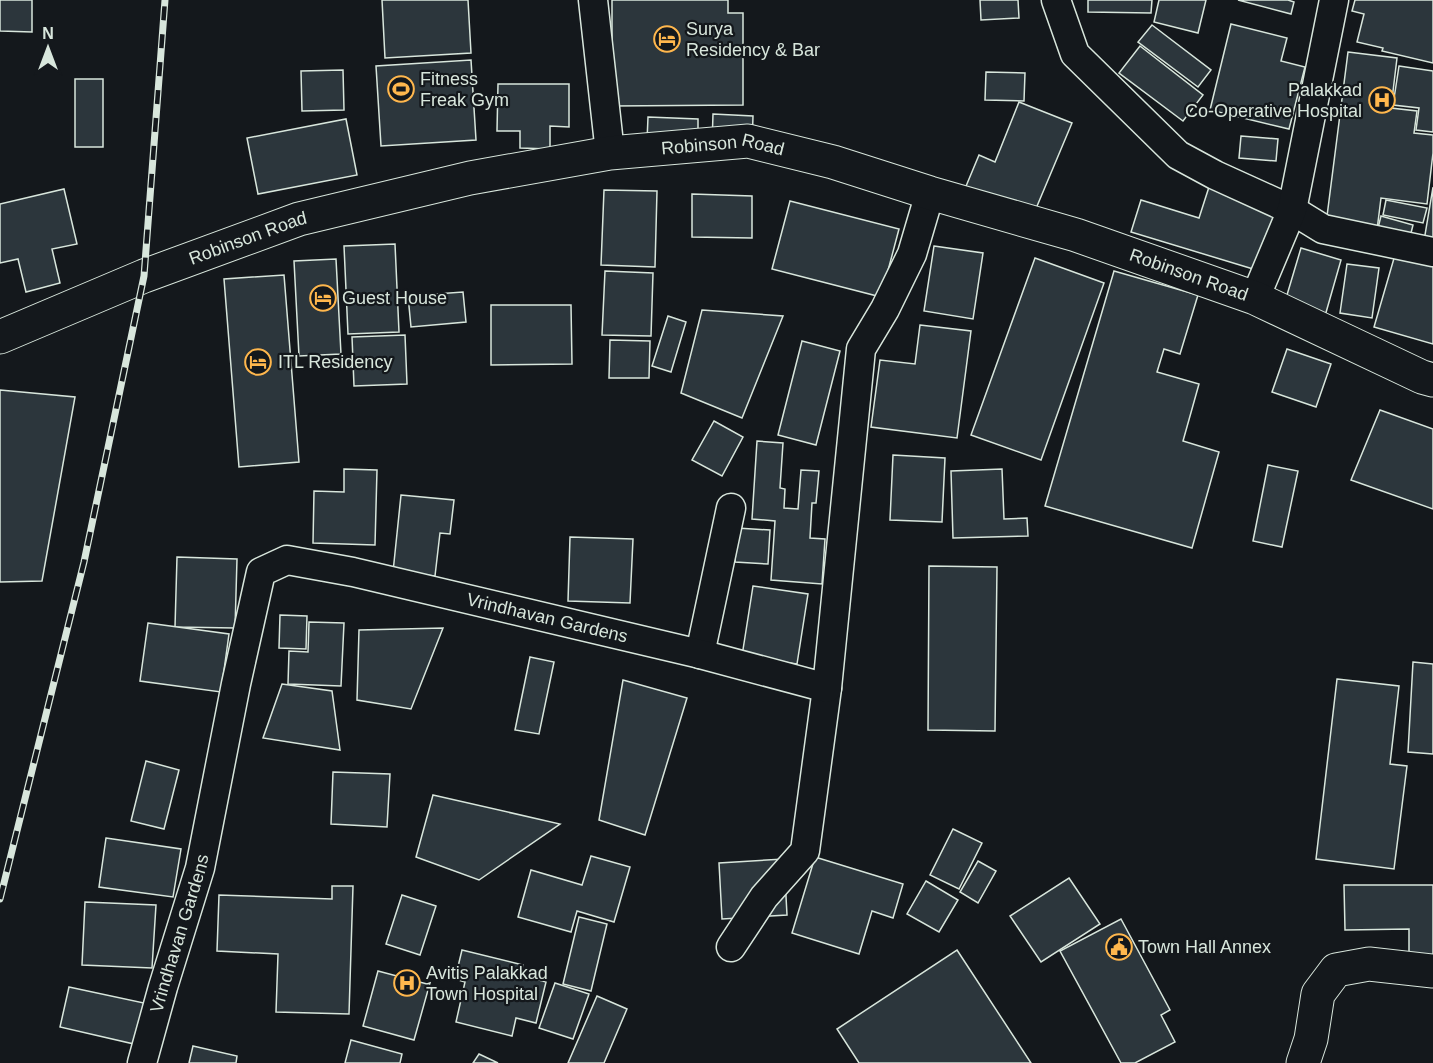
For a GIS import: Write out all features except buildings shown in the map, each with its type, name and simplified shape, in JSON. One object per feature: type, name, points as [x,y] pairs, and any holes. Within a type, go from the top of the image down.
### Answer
[{"type":"street","points":[[592,0],[610,153]]},
{"type":"street","points":[[1056,0],[1075,54],[1178,155],[1215,175],[1292,210],[1323,229],[1433,252]]},
{"type":"street","points":[[1256,298],[1292,210],[1334,0]]},
{"type":"street","name":"Robinson Road","points":[[0,337],[144,276],[299,219],[470,178],[610,153],[748,141],[833,162],[1076,235],[1256,298],[1422,377],[1433,380]]},
{"type":"street","points":[[731,947],[764,897],[805,851],[827,688],[861,349],[885,309],[912,254],[930,193]]},
{"type":"street","points":[[700,654],[731,508]]},
{"type":"street","name":"Vrindhavan Gardens","points":[[142,1063],[200,868],[236,684],[261,572],[286,560],[353,572],[700,654],[827,688]]},
{"type":"street","points":[[1303,1063],[1311,1039],[1318,994],[1336,970],[1369,964],[1433,971]]},
{"type":"railway","points":[[0,899],[84,562],[144,276],[165,0]]},
{"type":"place","name":"Surya Residency & Bar","points":[[667,39]]},
{"type":"place","name":"Fitness Freak Gym","points":[[401,89]]},
{"type":"place","name":"Palakkad Co-Operative Hospital","points":[[1382,100]]},
{"type":"place","name":"Guest House","points":[[323,298]]},
{"type":"place","name":"ITL Residency","points":[[258,362]]},
{"type":"place","name":"Town Hall Annex","points":[[1119,947]]},
{"type":"place","name":"Avitis Palakkad Town Hospital","points":[[407,983]]}]
